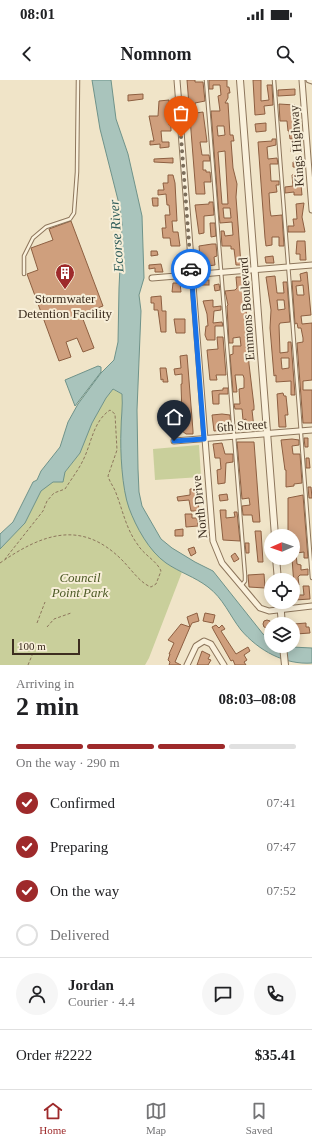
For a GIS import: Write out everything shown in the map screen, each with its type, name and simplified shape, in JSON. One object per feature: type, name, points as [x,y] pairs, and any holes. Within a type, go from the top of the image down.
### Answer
[{"type":"street","name":"North Drive","points":[[177,80],[213,541],[222,563],[260,608],[269,611],[280,609]]},
{"type":"street","name":"Emmons Boulevard","points":[[240,80],[274,529]]},
{"type":"street","name":"Kings Highway","points":[[302,80],[312,210]]},
{"type":"street","points":[[152,278],[312,265]]},
{"type":"street","name":"6th Street","points":[[174,441],[312,430]]},
{"type":"street","name":"North Drive","points":[[300,607],[312,606]]},
{"type":"street","points":[[280,609],[281,617]]},
{"type":"street","points":[[187,665],[197,644],[204,641],[211,644],[224,665]]},
{"type":"street","points":[[284,653],[285,663]]},
{"type":"lane","points":[[24,274],[22,267],[24,256],[33,238],[46,227],[70,219],[74,213],[78,172],[78,80]]},
{"type":"lane","points":[[206,80],[245,575],[245,581],[241,586]]},
{"type":"lane","points":[[274,80],[312,578]]},
{"type":"path","points":[[0,563],[19,549],[38,540],[56,535],[74,536],[101,544],[116,554],[144,585],[151,587],[156,584],[161,571],[159,566],[146,556],[137,544],[125,522],[116,492],[108,476],[117,450],[115,414],[110,410],[104,415],[92,434],[84,458],[65,489],[54,492],[47,501],[43,511],[5,559]]},
{"type":"path","points":[[75,590],[81,592]]},
{"type":"path","points":[[37,623],[45,602]]},
{"type":"path","points":[[48,627],[54,620],[71,612]]},
{"type":"path","points":[[28,665],[33,653]]},
{"type":"green space","name":"Council Point Park","points":[[112,389],[122,394],[121,448],[125,484],[135,517],[142,533],[152,548],[166,563],[182,572],[149,658],[145,665],[0,665],[0,543],[15,526],[37,480],[65,472],[80,453],[92,423]]},
{"type":"green space","points":[[199,445],[201,477],[155,480],[153,449]]},
{"type":"water","points":[[92,80],[111,80],[116,119],[128,154],[142,216],[144,278],[139,295],[141,311],[137,410],[139,492],[142,506],[161,539],[172,548],[213,571],[264,635],[264,650],[248,638],[241,630],[213,591],[198,580],[176,569],[160,558],[144,538],[135,523],[129,508],[123,481],[121,459],[122,394],[113,389],[106,398],[92,423],[80,453],[65,472],[63,482],[53,482],[41,491],[25,523],[0,549],[0,534],[13,522],[33,482],[37,480],[41,471],[60,447],[68,422],[78,404],[101,373],[114,360],[118,342],[122,224],[119,204],[100,129]]},
{"type":"water","points":[[98,366],[101,367],[101,372],[75,406],[65,380]]},
{"type":"water","points":[[300,647],[312,648],[312,663],[292,662],[269,653],[300,653]]},
{"type":"building","points":[[187,80],[203,82],[205,101],[195,103],[196,113],[203,112],[207,142],[200,142],[202,155],[209,155],[210,161],[203,161],[203,170],[210,172],[211,182],[204,182],[205,194],[196,194]]},
{"type":"building","points":[[209,80],[227,80],[227,87],[229,87],[230,93],[228,93],[228,98],[225,103],[228,103],[230,135],[233,135],[234,141],[231,141],[233,168],[237,184],[236,197],[241,265],[236,265],[234,249],[231,249],[231,246],[222,246],[221,231],[224,231],[225,236],[233,235],[232,222],[220,223],[211,111],[220,111],[218,96],[221,95],[220,85],[213,85],[213,89],[209,89]],"holes":[[[217,126],[224,126],[225,135],[218,136]],[[225,151],[228,204],[222,204],[218,152]],[[223,208],[230,208],[231,218],[224,218]]]},
{"type":"building","points":[[253,80],[261,80],[261,101],[269,100],[267,85],[272,85],[273,105],[264,106],[265,114],[255,115]]},
{"type":"building","points":[[295,89],[295,95],[278,96],[278,90]]},
{"type":"building","points":[[143,94],[143,99],[128,101],[128,95]]},
{"type":"building","points":[[169,100],[169,125],[171,125],[171,131],[161,131],[162,142],[169,142],[169,147],[160,148],[160,144],[150,145],[150,141],[154,141],[149,116],[158,116],[159,101]]},
{"type":"building","points":[[279,104],[295,105],[297,151],[291,152],[292,138],[290,139],[287,121],[280,121]]},
{"type":"building","points":[[266,123],[266,131],[256,132],[255,124]]},
{"type":"building","points":[[272,139],[276,139],[276,145],[267,147],[268,159],[277,158],[278,164],[270,164],[271,181],[279,181],[279,185],[276,185],[277,192],[269,193],[270,210],[271,216],[282,215],[284,246],[279,246],[279,237],[272,237],[272,245],[266,246],[265,238],[258,142],[272,141]]},
{"type":"building","points":[[173,158],[173,163],[154,162],[154,159]]},
{"type":"building","points":[[301,161],[301,167],[293,167],[293,162]]},
{"type":"building","points":[[300,174],[302,195],[294,195],[294,192],[285,193],[285,187],[293,186],[292,175]]},
{"type":"building","points":[[168,175],[173,175],[175,183],[177,221],[172,221],[173,232],[178,232],[180,246],[171,246],[170,238],[163,238],[162,228],[166,228],[165,215],[170,215],[169,205],[167,205],[166,194],[158,195],[158,190],[164,190],[163,183],[168,183]]},
{"type":"building","points":[[152,198],[158,198],[158,206],[153,206]]},
{"type":"building","points":[[209,202],[213,202],[214,215],[204,216],[204,233],[199,234],[195,205],[209,204]]},
{"type":"building","points":[[304,203],[302,217],[305,232],[288,232],[288,226],[294,226],[293,219],[297,219],[296,204]]},
{"type":"building","name":"Stormwater Detention Facility","points":[[71,221],[103,306],[81,314],[94,348],[83,352],[77,338],[66,342],[71,357],[59,361],[27,274],[38,270],[31,248],[53,240],[49,229]]},
{"type":"building","points":[[210,223],[215,223],[216,236],[211,237]]},
{"type":"building","points":[[297,241],[305,241],[306,260],[300,260],[300,254],[296,254]]},
{"type":"building","points":[[216,244],[217,256],[214,257],[215,265],[201,267],[199,246]]},
{"type":"building","points":[[151,251],[157,251],[158,255],[151,256]]},
{"type":"building","points":[[273,256],[274,263],[266,263],[265,257]]},
{"type":"building","points":[[161,264],[163,272],[155,272],[155,268],[149,269],[149,265]]},
{"type":"building","points":[[307,272],[311,315],[301,316],[302,324],[312,323],[312,380],[303,381],[303,390],[312,390],[312,423],[303,423],[297,343],[303,342],[303,338],[301,328],[298,328],[297,323],[295,324],[292,281],[301,281],[300,274]],"holes":[[[303,285],[304,295],[297,295],[296,286]]]},
{"type":"building","points":[[275,276],[277,293],[284,293],[283,282],[287,282],[290,322],[280,323],[279,325],[280,353],[288,352],[288,342],[291,342],[295,395],[291,395],[291,381],[276,382],[276,375],[274,376],[270,328],[271,310],[266,277]],"holes":[[[277,300],[284,300],[285,309],[278,310]],[[281,358],[289,358],[289,368],[282,369]]]},
{"type":"building","points":[[236,277],[242,277],[243,288],[245,288],[249,364],[254,406],[254,410],[252,410],[254,428],[246,428],[246,419],[243,420],[242,409],[235,409],[234,404],[240,404],[239,389],[244,388],[244,378],[243,375],[235,375],[237,392],[233,392],[230,355],[233,354],[233,346],[241,346],[240,337],[233,338],[233,343],[229,343],[228,305],[225,291],[235,290],[237,288]]},
{"type":"building","points":[[202,280],[209,280],[209,285],[202,285]]},
{"type":"building","points":[[173,283],[180,283],[181,292],[172,292]]},
{"type":"building","points":[[219,284],[220,290],[215,291],[214,285]]},
{"type":"building","points":[[161,296],[162,311],[166,311],[166,332],[161,332],[158,310],[154,310],[154,303],[151,303],[151,297]]},
{"type":"building","points":[[213,300],[213,307],[221,306],[221,310],[214,311],[213,323],[222,322],[223,326],[215,326],[215,340],[207,340],[205,335],[206,326],[208,326],[207,314],[203,301]]},
{"type":"building","points":[[174,319],[185,319],[185,333],[176,333]]},
{"type":"building","points":[[217,337],[223,337],[226,375],[216,375],[217,380],[210,380],[207,350],[218,349]]},
{"type":"building","points":[[187,355],[193,434],[186,434],[182,431],[174,432],[174,417],[182,416],[182,374],[175,375],[174,369],[181,368],[180,356]]},
{"type":"building","points":[[160,368],[166,368],[168,382],[163,382],[163,379],[161,380]]},
{"type":"building","points":[[223,388],[228,388],[228,394],[219,394],[219,404],[213,404],[212,391],[223,390]]},
{"type":"building","points":[[283,393],[284,396],[286,396],[288,415],[285,415],[286,427],[279,427],[277,394]]},
{"type":"building","points":[[168,409],[173,409],[174,414],[168,415]]},
{"type":"building","points":[[212,415],[230,415],[231,429],[214,431]]},
{"type":"building","points":[[304,438],[308,438],[308,447],[305,447]]},
{"type":"building","points":[[281,440],[299,440],[299,445],[292,446],[293,454],[300,454],[302,483],[286,487],[286,470]]},
{"type":"building","points":[[237,442],[254,442],[260,522],[253,522],[252,515],[243,515],[242,506],[250,505],[249,498],[242,499]]},
{"type":"building","points":[[222,443],[225,454],[233,454],[233,462],[226,463],[225,483],[218,484],[217,470],[221,469],[220,458],[215,458],[213,444]]},
{"type":"building","points":[[306,458],[309,458],[310,468],[306,468]]},
{"type":"building","points":[[308,487],[311,487],[312,498],[309,498]]},
{"type":"building","points":[[190,489],[197,489],[199,511],[191,511],[189,500],[178,501],[177,497],[190,495]]},
{"type":"building","points":[[227,494],[228,500],[220,501],[219,495]]},
{"type":"building","points":[[303,495],[308,558],[304,558],[304,552],[300,552],[300,529],[288,529],[288,498]]},
{"type":"building","points":[[220,510],[226,510],[226,518],[235,517],[234,512],[237,512],[240,541],[223,540]]},
{"type":"building","points":[[185,514],[192,514],[192,518],[197,518],[198,526],[186,527]]},
{"type":"building","points":[[183,529],[183,536],[175,536],[175,530]]},
{"type":"building","points":[[255,531],[261,531],[263,562],[258,562]]},
{"type":"building","points":[[245,543],[249,543],[249,553],[246,553]]},
{"type":"building","points":[[194,547],[196,553],[191,556],[188,549]]},
{"type":"building","points":[[235,553],[239,559],[234,562],[231,556]]},
{"type":"building","points":[[292,565],[301,565],[301,570],[308,569],[308,575],[293,573]]},
{"type":"building","points":[[264,574],[264,588],[249,587],[248,575]]},
{"type":"building","points":[[303,586],[309,586],[310,599],[300,600],[300,595],[304,595]]},
{"type":"building","points":[[197,613],[199,621],[192,623],[190,627],[187,617]]},
{"type":"building","points":[[205,613],[215,615],[213,623],[203,621]]},
{"type":"building","points":[[306,623],[306,627],[309,627],[310,633],[300,634],[300,624]]},
{"type":"building","points":[[181,624],[190,627],[175,662],[181,665],[169,665],[169,654],[174,643],[168,640]]},
{"type":"building","points":[[216,625],[219,628],[222,625],[225,629],[221,631],[236,654],[248,647],[250,651],[244,655],[247,660],[244,662],[246,665],[235,665],[233,660],[231,661],[212,627]]},
{"type":"building","points":[[202,651],[210,655],[208,659],[211,660],[208,665],[197,665]]},
{"type":"way so far","points":[[181,137],[191,269]]},
{"type":"place","name":"Stormwater Detention Facility","points":[[65,290]]},
{"type":"route","points":[[174,441],[204,439],[191,269]]},
{"type":"water label","name":"Ecorse River","points":[[116,236]]}]
